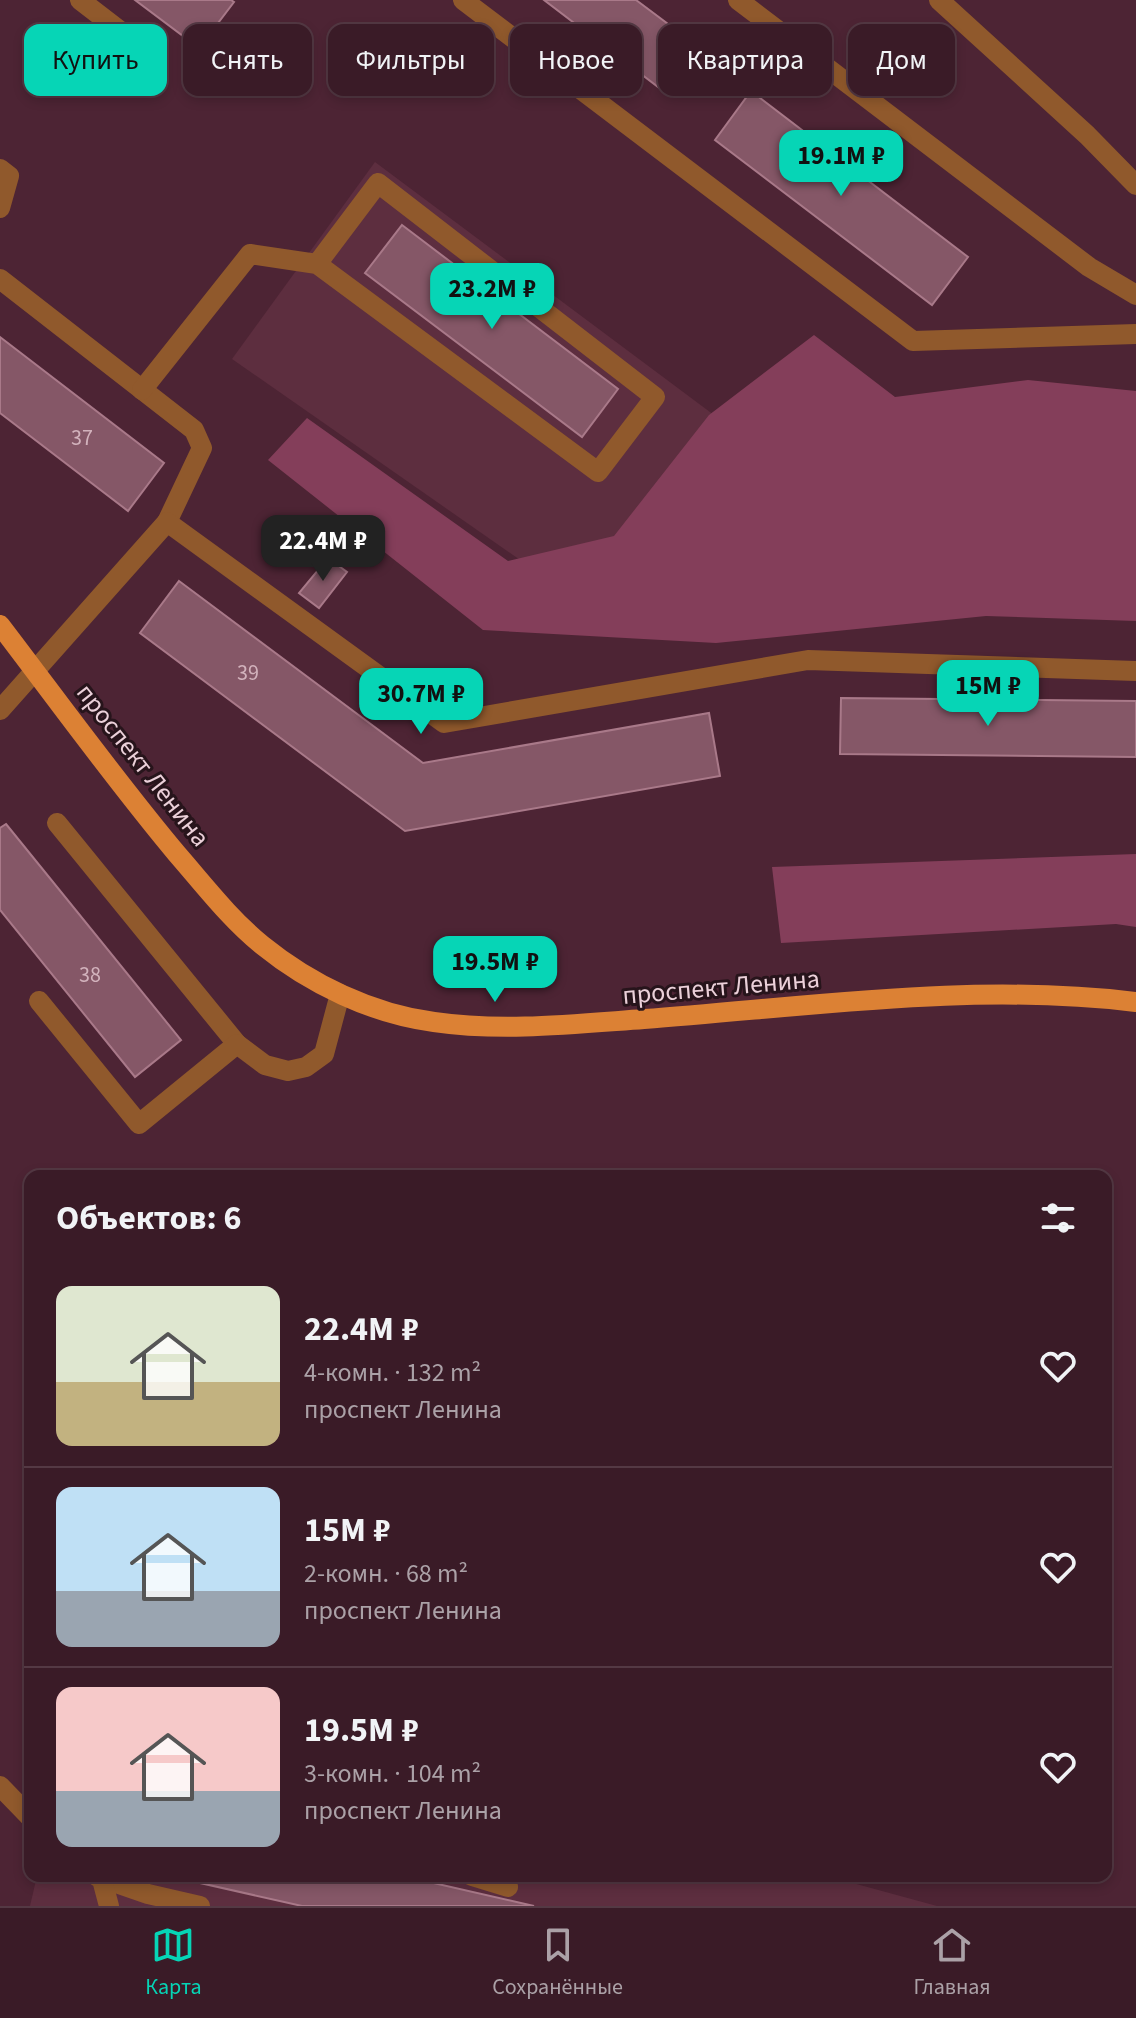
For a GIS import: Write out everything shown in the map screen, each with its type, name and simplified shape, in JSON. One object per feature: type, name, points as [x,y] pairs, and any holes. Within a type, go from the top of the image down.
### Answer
[{"type":"main road","name":"проспект Ленина","points":[[0,625],[151,822],[218,902],[260,944],[299,973],[340,994],[387,1011],[433,1022],[483,1026],[574,1024],[995,992],[1087,996],[1136,1002]]},
{"type":"street","points":[[80,0],[111,24]]},
{"type":"street","points":[[463,0],[913,341],[1136,334]]},
{"type":"street","points":[[738,0],[1089,267],[1136,295]]},
{"type":"street","points":[[939,0],[1087,135],[1136,185]]},
{"type":"street","points":[[0,169],[9,176],[0,208]]},
{"type":"street","points":[[142,390],[250,254],[317,264],[598,472],[655,397],[378,183],[317,264]]},
{"type":"street","points":[[0,279],[194,430],[202,448],[167,522],[37,671],[2,705]]},
{"type":"street","points":[[167,522],[444,723],[808,660],[1136,671]]},
{"type":"street","points":[[57,823],[237,1044],[265,1065],[288,1071],[306,1067],[324,1054],[340,994]]},
{"type":"street","points":[[39,1001],[139,1124],[237,1044]]},
{"type":"street","points":[[0,1786],[24,1811]]},
{"type":"street","points":[[101,1882],[109,1906]]},
{"type":"street","points":[[116,1882],[200,1906]]},
{"type":"street","points":[[492,1882],[508,1887]]},
{"type":"shaded area","points":[[375,162],[718,418],[604,563],[523,562],[232,359]]},
{"type":"shaded area","points":[[814,335],[895,397],[1028,380],[1136,391],[1136,621],[986,616],[716,643],[483,630],[268,460],[307,418],[508,561],[614,536],[709,415]]},
{"type":"shaded area","points":[[1136,854],[1136,927],[1116,924],[781,943],[772,867]]},
{"type":"shaded area","points":[[36,1882],[849,1882],[937,1906],[30,1906]]},
{"type":"building","points":[[135,0],[234,2],[217,24],[183,24],[183,36]]},
{"type":"building","points":[[544,0],[636,0],[668,24],[658,24],[658,87],[642,75],[642,24],[575,24]]},
{"type":"building","points":[[747,96],[758,96],[968,257],[932,305],[715,140]]},
{"type":"building","points":[[402,225],[618,389],[582,437],[365,273]]},
{"type":"building","points":[[0,337],[164,463],[128,511],[0,413]]},
{"type":"building","points":[[328,558],[347,572],[319,608],[299,593]]},
{"type":"building","points":[[179,581],[423,763],[709,713],[720,776],[405,831],[140,633]]},
{"type":"building","points":[[841,698],[1136,701],[1136,757],[840,754]]},
{"type":"building","points":[[6,824],[181,1040],[135,1077],[0,910],[0,828]]},
{"type":"building","points":[[196,1882],[429,1882],[534,1906],[302,1906]]}]
